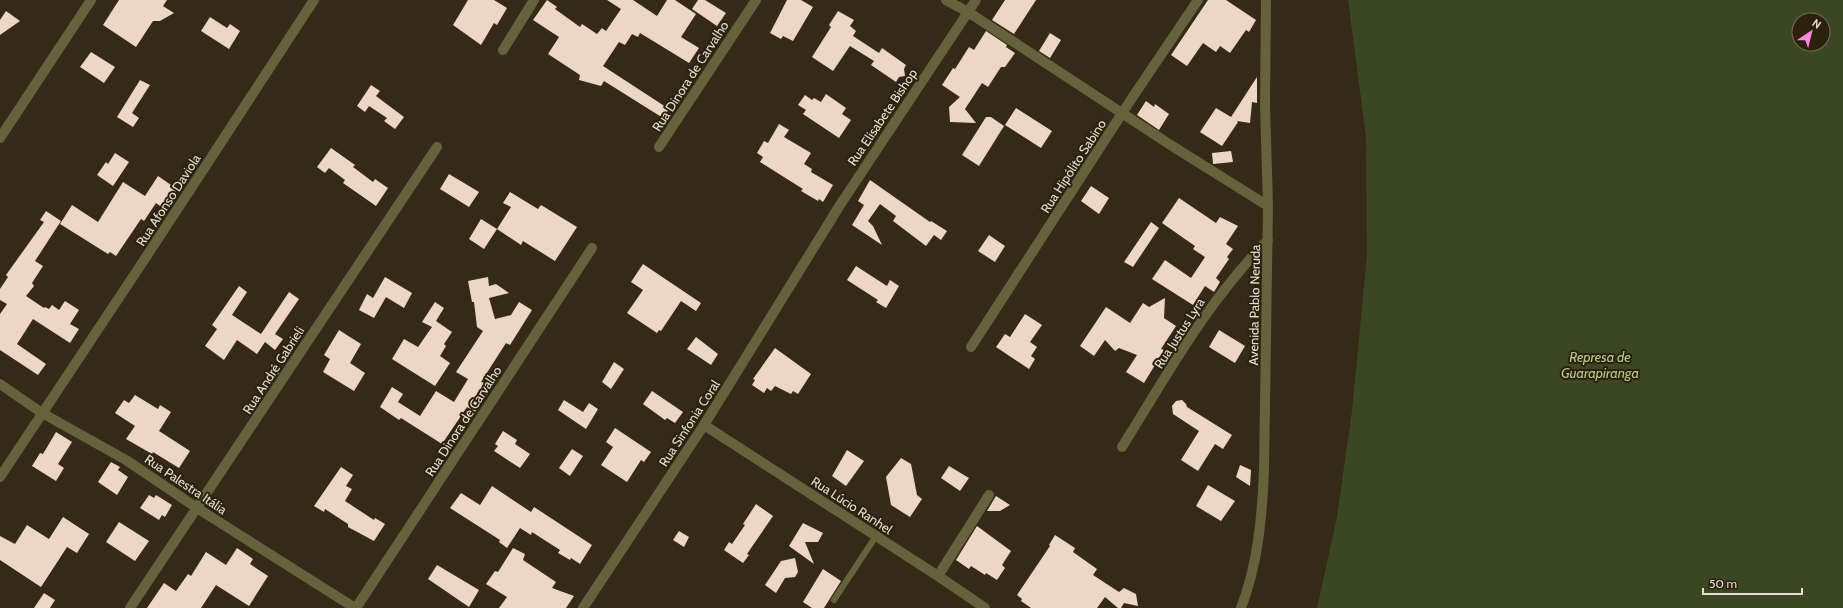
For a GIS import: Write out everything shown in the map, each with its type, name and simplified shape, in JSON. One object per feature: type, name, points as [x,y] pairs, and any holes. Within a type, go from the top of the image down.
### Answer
[{"type":"street","points":[[0,138],[91,0]]},
{"type":"street","name":"Rua Afonso Daviola","points":[[0,477],[314,0]]},
{"type":"street","points":[[503,50],[534,0]]},
{"type":"street","name":"Rua Dinora de Carvalho","points":[[659,147],[756,0]]},
{"type":"street","points":[[946,0],[968,12],[1122,114],[1268,206]]},
{"type":"street","name":"Rua Elisabete Bishop","points":[[812,250],[872,156],[976,0]]},
{"type":"street","name":"Rua Hipólito Sabino","points":[[971,347],[1198,0]]},
{"type":"street","name":"Avenida Pablo Neruda","points":[[1240,608],[1254,567],[1262,505],[1266,421],[1268,206],[1265,105],[1266,0]]},
{"type":"street","name":"Rua André Gabrieli","points":[[130,608],[436,147]]},
{"type":"street","name":"Rua Justus Lyra","points":[[1122,446],[1216,300],[1246,262],[1268,240]]},
{"type":"street","name":"Rua Dinora de Carvalho","points":[[356,608],[592,248]]},
{"type":"street","name":"Rua Sinfonia Coral","points":[[583,608],[704,425],[812,250]]},
{"type":"street","name":"Rua Palestra Itália","points":[[0,384],[42,413],[126,460],[197,508],[356,608]]},
{"type":"street","name":"Rua Lúcio Ranhel","points":[[704,425],[985,608]]},
{"type":"street","points":[[938,576],[989,495]]},
{"type":"lane","points":[[834,600],[876,536]]},
{"type":"water","name":"Represa de Guarapiranga","points":[[1348,0],[1843,0],[1843,608],[1317,608],[1337,517],[1352,411],[1367,255],[1366,136]]},
{"type":"building","points":[[119,0],[167,0],[163,6],[174,13],[160,21],[153,21],[136,47],[103,25]]},
{"type":"building","points":[[468,0],[494,0],[507,8],[497,25],[494,23],[481,45],[453,25]]},
{"type":"building","points":[[547,0],[557,7],[555,9],[580,27],[582,24],[597,34],[602,28],[606,31],[621,9],[607,0],[633,0],[657,16],[667,0],[675,0],[696,14],[681,37],[699,48],[689,63],[640,33],[638,37],[632,34],[625,45],[619,42],[603,66],[669,109],[663,118],[604,81],[601,86],[579,80],[580,75],[548,54],[559,37],[533,20]]},
{"type":"building","points":[[698,0],[705,0],[726,13],[717,26],[692,9]]},
{"type":"building","points":[[787,0],[801,0],[813,7],[793,41],[783,36],[781,39],[770,33]]},
{"type":"building","points":[[1005,0],[1036,0],[1014,34],[992,20]]},
{"type":"building","points":[[1208,0],[1226,0],[1256,20],[1249,32],[1246,30],[1230,53],[1220,46],[1216,52],[1203,43],[1187,66],[1171,55]]},
{"type":"building","points":[[6,11],[20,21],[0,35],[0,20]]},
{"type":"building","points":[[838,11],[854,20],[850,26],[856,31],[853,36],[879,53],[882,48],[906,65],[904,69],[905,76],[899,77],[896,82],[871,65],[874,61],[850,46],[833,71],[812,57],[831,27],[829,25]]},
{"type":"building","points":[[210,17],[227,28],[230,24],[240,31],[229,49],[201,31]]},
{"type":"building","points":[[986,31],[1007,45],[1006,47],[1015,53],[1005,67],[1001,67],[988,87],[982,83],[965,109],[976,123],[950,122],[949,107],[960,97],[942,85],[953,68],[955,69],[969,47],[974,50]]},
{"type":"building","points":[[1050,33],[1061,40],[1050,58],[1039,51]]},
{"type":"building","points":[[91,52],[115,67],[104,83],[80,67]]},
{"type":"building","points":[[1257,77],[1257,103],[1252,102],[1250,123],[1237,121],[1238,122],[1222,146],[1200,132],[1216,108],[1231,117]]},
{"type":"building","points":[[140,80],[150,85],[132,113],[139,118],[133,127],[117,117]]},
{"type":"building","points":[[371,85],[380,91],[376,96],[404,117],[395,129],[384,121],[387,118],[369,106],[365,112],[357,106]]},
{"type":"building","points":[[826,94],[846,108],[842,114],[851,120],[839,138],[803,114],[806,110],[798,105],[805,95],[812,100],[814,98],[821,102]]},
{"type":"building","points":[[1146,101],[1154,107],[1155,104],[1169,114],[1159,130],[1137,115]]},
{"type":"building","points":[[1016,108],[1052,131],[1041,148],[1005,125]]},
{"type":"building","points":[[986,117],[991,117],[1004,126],[979,166],[962,155]]},
{"type":"building","points":[[779,124],[789,130],[784,137],[811,153],[804,164],[812,169],[811,172],[833,185],[823,202],[819,199],[818,201],[801,191],[803,189],[760,162],[763,157],[757,153],[764,141],[768,143]]},
{"type":"building","points":[[331,148],[355,165],[353,167],[373,182],[375,179],[388,188],[376,206],[343,183],[345,180],[329,168],[325,173],[317,167]]},
{"type":"building","points":[[1231,151],[1233,162],[1213,164],[1212,153]]},
{"type":"building","points":[[115,153],[129,162],[113,186],[97,175],[106,162],[108,164]]},
{"type":"building","points":[[449,174],[479,192],[469,207],[440,189]]},
{"type":"building","points":[[158,176],[174,187],[177,196],[167,211],[156,203],[144,221],[141,219],[116,256],[110,252],[108,254],[60,224],[72,205],[98,222],[123,182],[145,196]]},
{"type":"building","points":[[870,180],[930,222],[931,221],[947,231],[941,240],[934,235],[926,246],[893,221],[896,216],[880,204],[868,221],[873,226],[882,245],[852,225],[864,205],[858,201]]},
{"type":"building","points":[[1091,186],[1109,198],[1099,214],[1081,201]]},
{"type":"building","points":[[510,192],[538,209],[541,205],[577,227],[555,261],[523,241],[521,245],[497,229],[511,207],[503,203]]},
{"type":"building","points":[[1179,198],[1216,223],[1220,217],[1238,226],[1226,244],[1233,249],[1227,257],[1229,259],[1216,278],[1220,282],[1214,292],[1205,286],[1193,305],[1152,279],[1165,260],[1191,278],[1205,257],[1193,249],[1195,246],[1162,223]]},
{"type":"building","points":[[46,211],[61,221],[35,261],[43,266],[32,283],[34,286],[26,296],[44,308],[49,309],[52,305],[59,310],[65,301],[79,310],[70,324],[79,329],[70,343],[33,319],[17,344],[46,364],[38,375],[0,350],[0,314],[7,304],[0,300],[0,289],[8,277],[6,275],[44,222],[40,220]]},
{"type":"building","points":[[481,219],[497,229],[484,249],[469,239]]},
{"type":"building","points":[[1151,222],[1159,228],[1133,267],[1124,262]]},
{"type":"building","points":[[989,235],[1005,246],[995,262],[978,251]]},
{"type":"building","points":[[643,264],[701,303],[696,311],[681,301],[661,331],[659,330],[657,333],[627,313],[643,290],[631,282]]},
{"type":"building","points":[[856,266],[887,286],[890,280],[899,286],[886,308],[876,302],[878,300],[847,280]]},
{"type":"building","points":[[385,277],[412,293],[404,308],[386,297],[374,318],[359,310],[367,294],[373,298]]},
{"type":"building","points":[[488,277],[489,286],[496,284],[509,293],[489,298],[495,319],[511,315],[519,302],[532,310],[510,345],[506,343],[481,382],[493,385],[475,412],[467,407],[442,444],[401,418],[399,420],[380,407],[392,387],[403,394],[398,402],[420,416],[436,391],[454,402],[468,379],[456,372],[483,331],[477,327],[474,302],[472,302],[468,281]]},
{"type":"building","points":[[239,286],[247,292],[232,315],[261,334],[289,292],[299,299],[275,334],[283,339],[275,350],[265,342],[257,354],[237,340],[224,360],[205,346],[217,329],[212,325]]},
{"type":"building","points":[[1165,298],[1164,318],[1176,326],[1161,349],[1164,350],[1144,383],[1126,372],[1137,355],[1119,348],[1115,351],[1105,340],[1094,356],[1080,346],[1106,307],[1130,323],[1143,303],[1149,307]]},
{"type":"building","points":[[435,302],[444,308],[436,321],[452,332],[444,344],[446,346],[440,356],[450,363],[435,386],[392,359],[404,339],[418,347],[432,327],[422,322]]},
{"type":"building","points":[[1025,314],[1042,325],[1030,342],[1037,347],[1031,356],[1035,359],[1029,369],[996,347],[1005,334],[1010,337]]},
{"type":"building","points":[[339,330],[361,344],[350,363],[365,373],[354,391],[323,372],[330,359],[324,355]]},
{"type":"building","points":[[1219,330],[1245,346],[1235,363],[1209,347]]},
{"type":"building","points":[[696,337],[718,354],[711,365],[687,349]]},
{"type":"building","points":[[775,348],[811,374],[798,394],[793,391],[791,394],[775,386],[771,391],[767,388],[764,393],[752,385],[755,380],[753,379]]},
{"type":"building","points":[[614,362],[624,369],[611,389],[602,382]]},
{"type":"building","points":[[272,368],[279,373],[266,392],[260,387]]},
{"type":"building","points":[[652,391],[683,412],[675,423],[667,418],[665,420],[643,404]]},
{"type":"building","points":[[135,395],[158,409],[160,405],[171,412],[159,431],[190,451],[179,468],[153,452],[152,454],[126,439],[135,426],[115,413],[124,400],[129,403]]},
{"type":"building","points":[[564,400],[583,412],[589,403],[598,409],[586,429],[558,410]]},
{"type":"building","points":[[1182,400],[1187,407],[1232,435],[1223,449],[1215,444],[1198,471],[1181,460],[1199,431],[1173,414],[1172,406],[1176,401]]},
{"type":"building","points":[[615,428],[651,452],[644,462],[641,460],[627,482],[601,465],[613,447],[606,442]]},
{"type":"building","points":[[503,431],[517,440],[515,444],[530,454],[520,468],[494,451],[498,446],[495,444]]},
{"type":"building","points":[[56,432],[72,442],[58,464],[64,468],[56,481],[32,466],[40,453],[43,454]]},
{"type":"building","points":[[572,449],[583,456],[570,476],[559,468]]},
{"type":"building","points":[[847,450],[864,461],[846,486],[832,476]]},
{"type":"building","points":[[901,458],[911,464],[917,495],[922,499],[910,517],[891,505],[886,477]]},
{"type":"building","points":[[111,462],[120,467],[118,470],[128,477],[117,495],[98,482]]},
{"type":"building","points":[[1240,465],[1251,470],[1250,486],[1236,477]]},
{"type":"building","points":[[949,466],[969,478],[960,491],[941,478]]},
{"type":"building","points":[[341,467],[353,475],[346,486],[352,489],[345,501],[374,520],[375,518],[385,524],[374,541],[348,527],[348,524],[325,509],[324,512],[314,506]]},
{"type":"building","points":[[1208,485],[1235,501],[1221,521],[1196,506]]},
{"type":"building","points":[[492,486],[531,512],[534,507],[592,545],[580,564],[571,558],[570,560],[558,553],[560,550],[532,532],[531,535],[520,528],[507,548],[499,542],[500,540],[450,508],[461,493],[480,505]]},
{"type":"building","points":[[149,495],[154,498],[156,495],[172,505],[165,517],[162,515],[159,520],[140,508]]},
{"type":"building","points":[[996,496],[1010,505],[1000,511],[987,511]]},
{"type":"building","points":[[756,504],[773,516],[747,554],[749,555],[743,563],[724,550],[729,542],[732,544],[745,525],[743,524]]},
{"type":"building","points":[[63,517],[89,534],[77,553],[67,547],[41,587],[0,560],[0,536],[15,544],[27,525],[49,539]]},
{"type":"building","points":[[119,522],[149,541],[135,561],[106,542]]},
{"type":"building","points":[[803,523],[823,533],[818,542],[805,542],[814,564],[789,546]]},
{"type":"building","points":[[977,526],[1011,551],[1002,565],[1005,568],[997,580],[986,573],[985,575],[971,566],[969,569],[956,560]]},
{"type":"building","points":[[679,531],[689,537],[684,547],[673,540]]},
{"type":"building","points":[[1055,535],[1075,548],[1073,552],[1097,569],[1093,575],[1119,592],[1124,588],[1136,594],[1138,606],[1124,603],[1121,608],[1118,608],[1105,597],[1097,608],[1031,608],[1021,601],[1022,599],[1017,595],[1050,546],[1049,545]]},
{"type":"building","points":[[237,548],[253,559],[250,564],[268,576],[249,606],[216,585],[201,608],[147,608],[164,583],[176,591],[188,574],[191,576],[206,552],[226,565]]},
{"type":"building","points":[[513,548],[525,554],[523,560],[556,582],[552,588],[574,596],[566,608],[499,608],[507,597],[486,584],[495,571],[498,572]]},
{"type":"building","points":[[795,558],[798,572],[795,577],[785,578],[776,593],[765,585],[781,561]]},
{"type":"building","points":[[437,565],[479,590],[469,607],[428,579]]},
{"type":"building","points":[[823,569],[841,581],[824,608],[812,608],[803,602]]},
{"type":"building","points":[[44,593],[55,600],[50,608],[34,608]]}]
